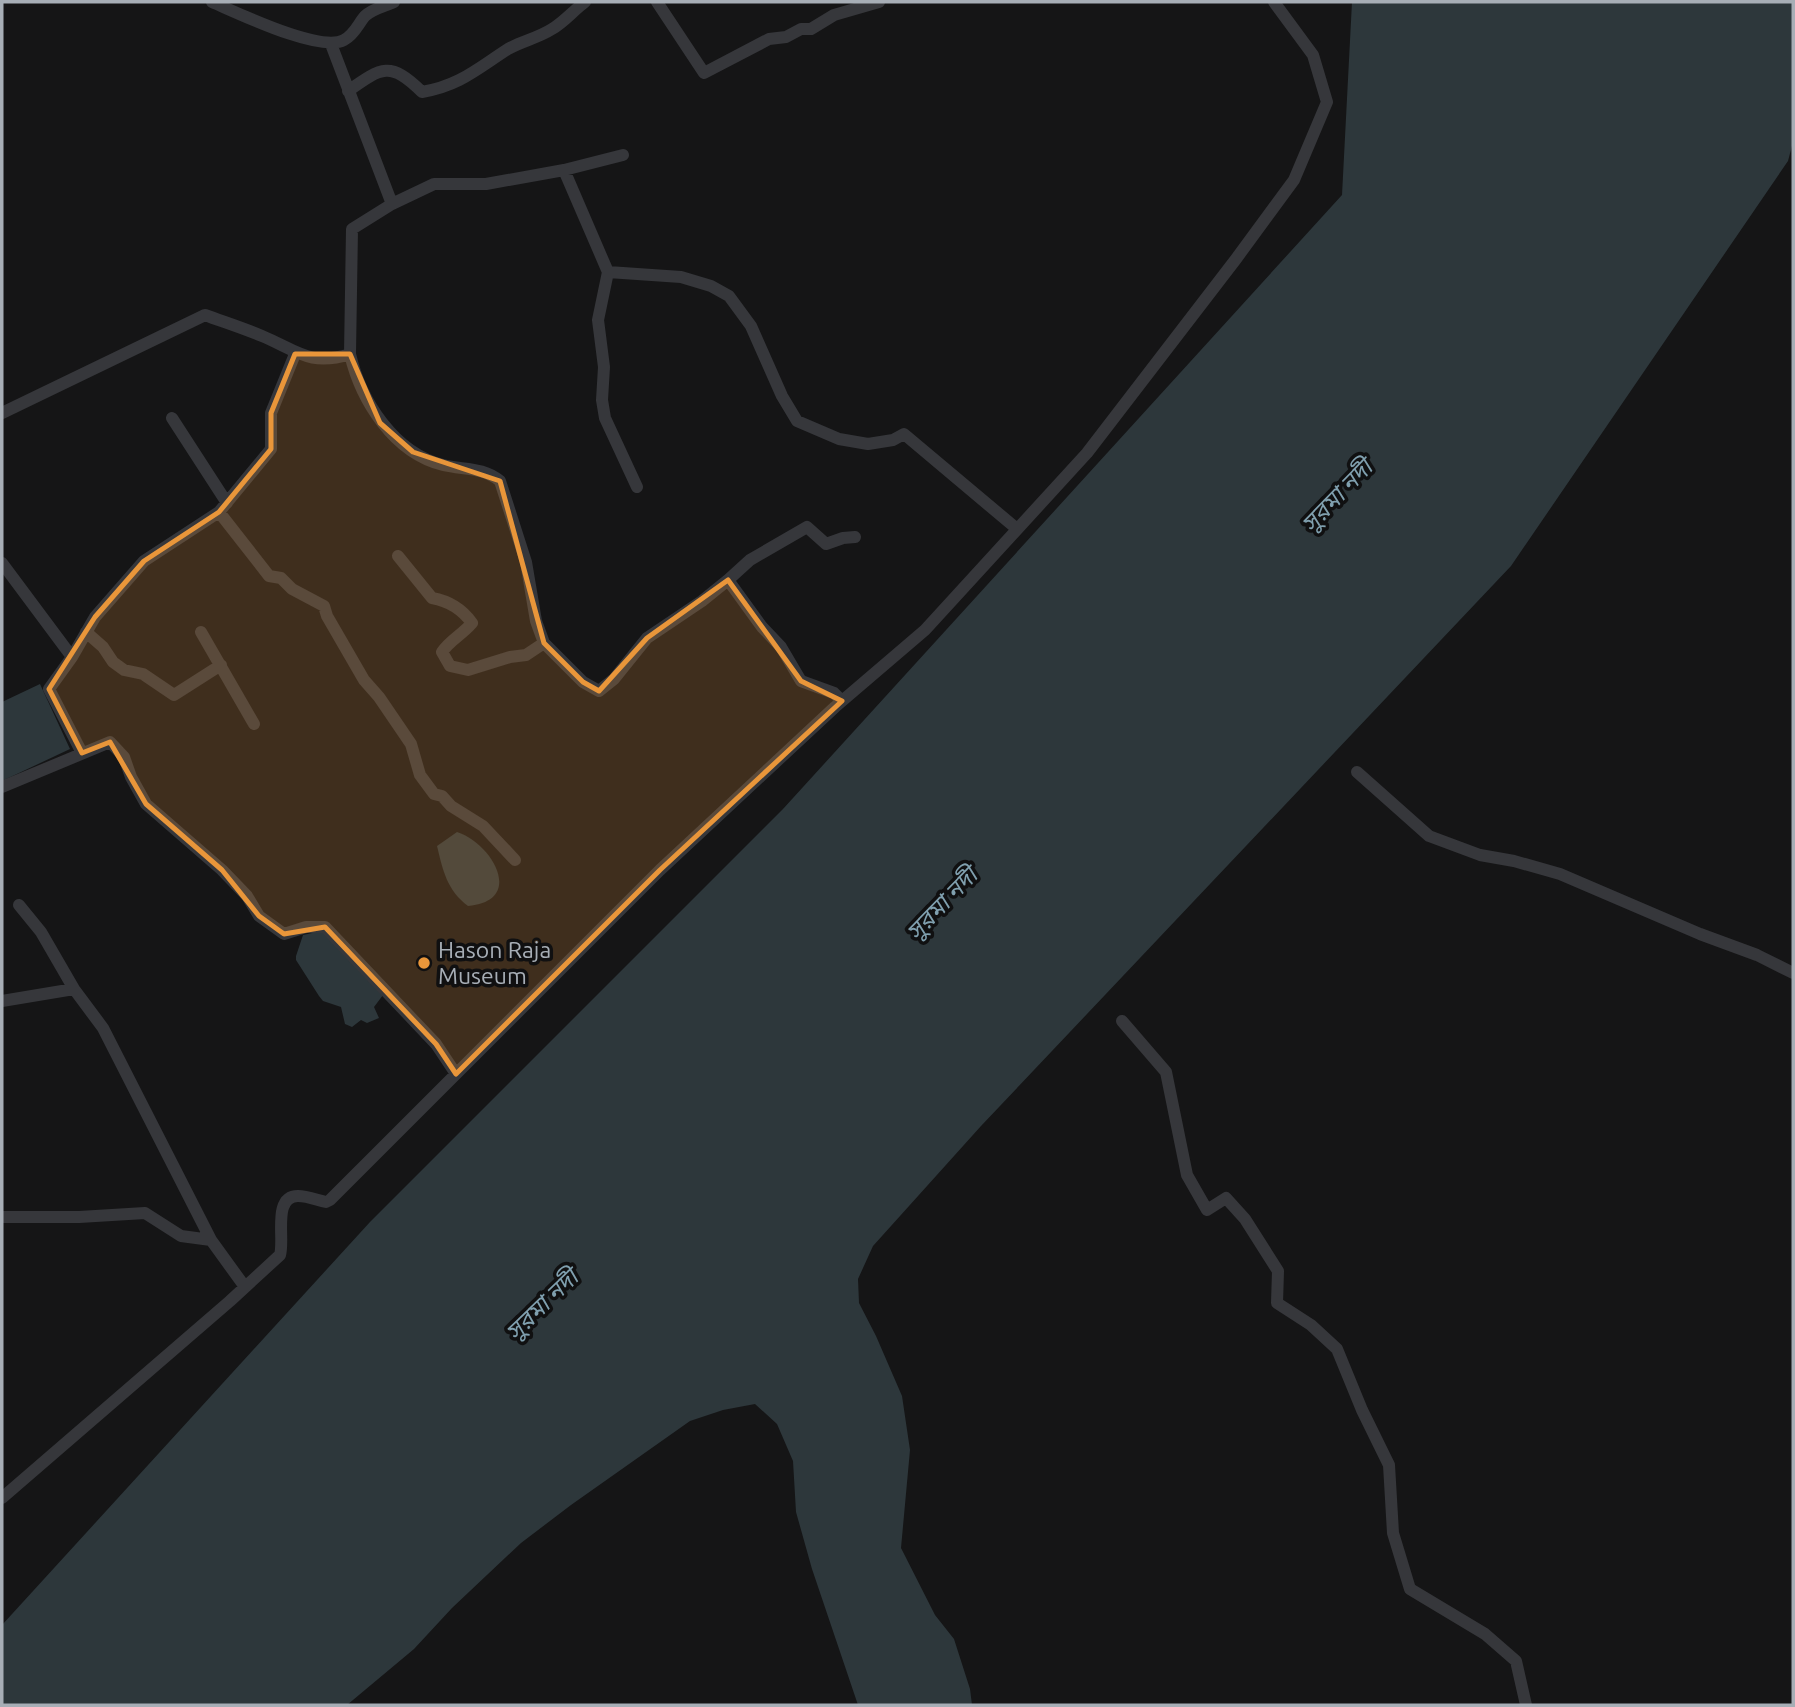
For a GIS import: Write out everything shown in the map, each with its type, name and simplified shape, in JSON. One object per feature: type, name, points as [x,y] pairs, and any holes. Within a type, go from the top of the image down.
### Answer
[{"type":"street","points":[[212,2],[312,42],[331,44],[344,40],[359,28],[369,12],[394,2]]},
{"type":"street","points":[[348,91],[377,71],[399,72],[422,92],[445,88],[508,49],[555,28],[585,2]]},
{"type":"street","points":[[657,2],[704,74],[769,39],[786,37],[801,29],[811,29],[834,15],[879,2]]},
{"type":"street","points":[[2,1498],[279,1255],[282,1248],[283,1207],[287,1199],[296,1196],[330,1200],[660,870],[842,701],[925,630],[1087,453],[1294,180],[1327,102],[1313,55],[1275,2]]},
{"type":"street","points":[[331,44],[391,204]]},
{"type":"street","points":[[623,155],[564,170],[486,184],[434,184],[391,204],[352,229],[350,354],[354,370],[380,423],[413,452],[442,465],[477,469],[500,481],[526,562],[536,621],[544,643],[583,682],[599,691],[614,679],[648,638],[702,601],[750,560],[807,527],[826,544],[855,537]]},
{"type":"street","points":[[564,170],[608,272],[598,320],[604,367],[602,400],[605,418],[637,487]]},
{"type":"street","points":[[608,272],[681,277],[711,286],[729,296],[751,326],[782,396],[797,421],[839,439],[868,444],[893,440],[904,434],[1017,529]]},
{"type":"street","points":[[2,413],[205,315],[265,337],[295,354],[312,358],[342,357],[350,354]]},
{"type":"street","points":[[82,753],[49,689],[72,657],[95,617],[144,561],[223,508],[271,449],[271,413],[295,354]]},
{"type":"street","points":[[172,418],[223,508],[269,576],[281,578],[292,589],[324,606],[332,626],[364,680],[411,744],[421,775],[434,794],[442,796],[464,816],[483,826],[515,860]]},
{"type":"street","points":[[398,556],[432,598],[445,600],[466,614],[472,623],[449,642],[442,652],[450,666],[468,670],[526,655],[544,643]]},
{"type":"street","points":[[2,563],[72,657]]},
{"type":"street","points":[[728,580],[762,627],[781,647],[801,681],[834,693],[842,701]]},
{"type":"street","points":[[86,632],[103,647],[113,662],[124,670],[143,674],[174,695],[221,665]]},
{"type":"street","points":[[201,632],[254,724]]},
{"type":"street","points":[[2,787],[110,741],[124,757],[131,777],[146,804],[222,870],[247,896],[259,916],[284,934],[306,927],[325,927],[436,1044],[456,1074]]},
{"type":"street","points":[[1357,772],[1429,836],[1480,855],[1514,860],[1560,874],[1793,973]]},
{"type":"street","points":[[19,905],[41,932],[74,989],[103,1028],[211,1240],[245,1287]]},
{"type":"street","points":[[2,1001],[74,989]]},
{"type":"street","points":[[1122,1021],[1166,1072],[1187,1175],[1206,1210],[1226,1198],[1245,1219],[1278,1271],[1277,1303],[1311,1325],[1337,1349],[1362,1410],[1389,1465],[1392,1533],[1410,1589],[1485,1634],[1516,1661],[1526,1705]]},
{"type":"street","points":[[2,1216],[79,1217],[145,1213],[181,1236],[211,1240]]},
{"type":"highlighted area","points":[[295,354],[350,354],[380,423],[413,452],[500,481],[544,643],[583,682],[599,691],[647,638],[728,580],[801,681],[842,701],[660,870],[456,1074],[436,1044],[325,927],[284,934],[259,916],[222,870],[146,804],[110,742],[82,753],[49,689],[95,617],[144,561],[219,512],[271,449],[271,413]]},
{"type":"water","name":"সুরমা নদী","points":[[1352,2],[1793,2],[1793,142],[1788,161],[1511,566],[981,1126],[873,1246],[858,1279],[859,1303],[902,1396],[910,1450],[901,1548],[935,1615],[954,1639],[970,1689],[972,1705],[858,1705],[812,1569],[796,1512],[793,1461],[777,1424],[755,1404],[723,1410],[690,1421],[571,1505],[521,1543],[452,1608],[414,1649],[347,1705],[2,1705],[2,1625],[370,1222],[783,809],[1342,195]]},
{"type":"water","points":[[40,684],[70,749],[2,781],[2,702]]},
{"type":"water","points":[[457,832],[482,848],[497,871],[499,883],[496,894],[486,902],[468,906],[455,893],[447,879],[437,846]]},
{"type":"water","points":[[326,930],[383,995],[374,1007],[379,1018],[367,1023],[361,1020],[352,1027],[345,1024],[341,1007],[323,1001],[296,960],[303,935]]},
{"type":"place","name":"Hason Raja Museum","points":[[424,963]]}]
